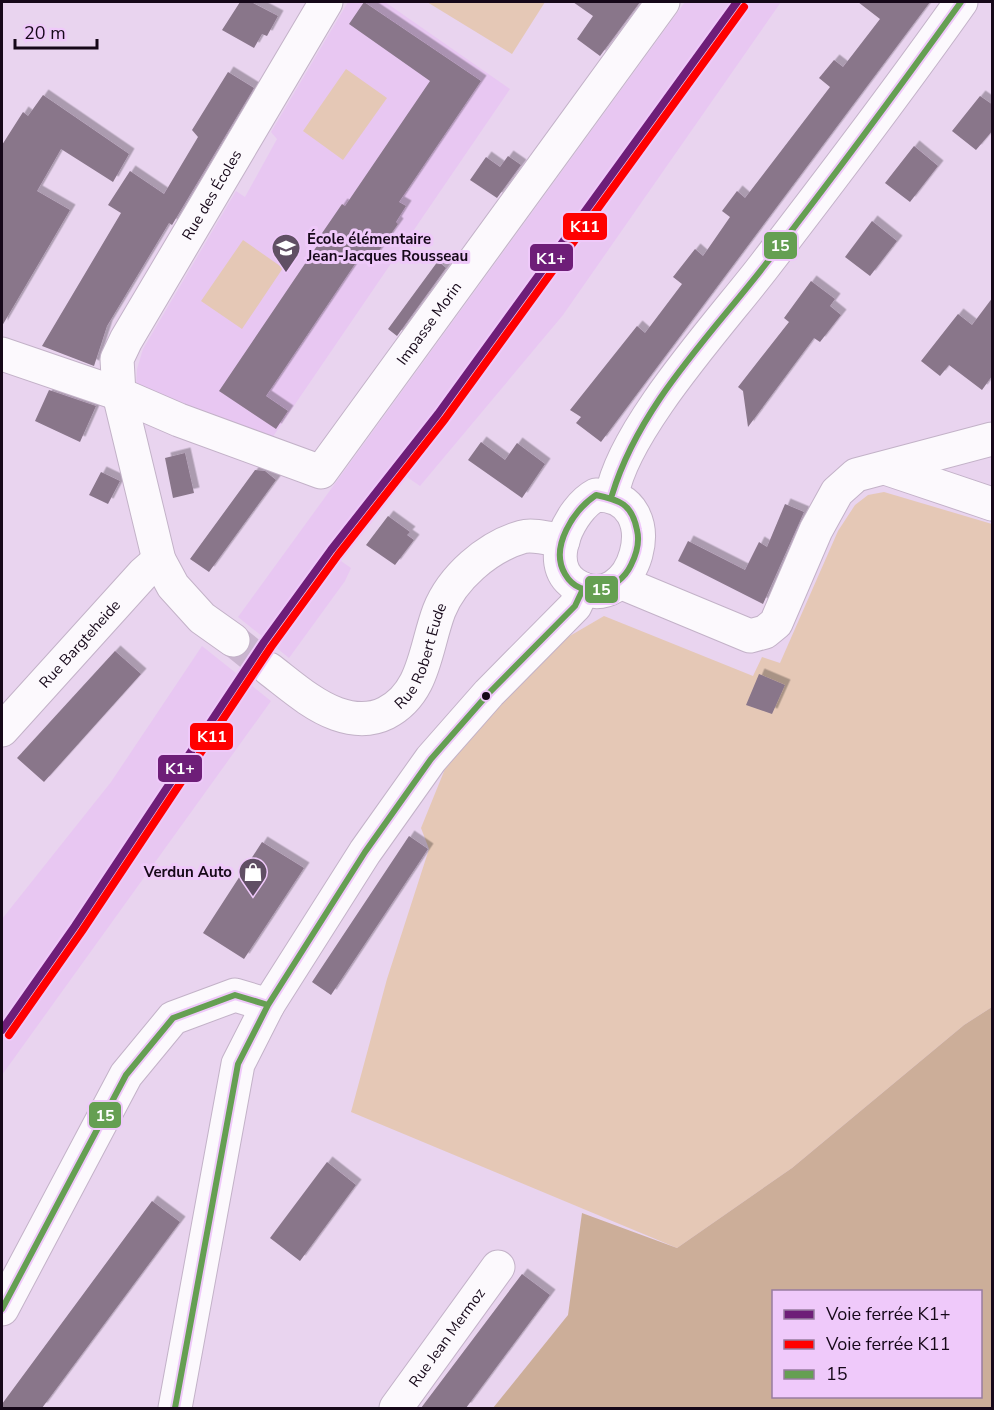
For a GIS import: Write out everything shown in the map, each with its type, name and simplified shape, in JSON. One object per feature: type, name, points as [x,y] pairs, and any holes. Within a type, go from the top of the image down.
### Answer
[{"type":"street","name":"Impasse Morin","points":[[119,394],[180,420],[321,472],[663,2]]},
{"type":"street","points":[[612,495],[614,483],[631,446],[669,388],[898,90],[961,2]]},
{"type":"street","name":"Rue des Écoles","points":[[119,394],[117,359],[126,340],[319,4]]},
{"type":"street","points":[[5,360],[119,394],[159,560],[173,586],[202,618],[233,640]]},
{"type":"street","points":[[620,582],[750,636],[765,632],[776,623],[816,530],[837,492],[856,476],[993,439]]},
{"type":"street","points":[[885,468],[993,504]]},
{"type":"street","points":[[596,495],[612,495],[630,507],[636,523],[639,544],[634,565],[620,582],[606,591],[590,593],[571,583],[564,570],[560,559],[563,541],[575,513],[585,500],[596,495]]},
{"type":"street","name":"Rue Robert Eude","points":[[269,669],[307,698],[337,714],[371,719],[408,698],[418,680],[440,610],[465,572],[489,552],[523,537],[563,541]]},
{"type":"street","name":"Rue Bargteheide","points":[[2,730],[138,578],[159,560]]},
{"type":"street","points":[[175,1408],[238,1064],[267,1005],[371,843],[431,759],[489,693],[574,606],[583,589]]},
{"type":"street","points":[[2,1310],[126,1075],[173,1018],[235,995],[267,1005]]},
{"type":"street","name":"Rue Jean Mermoz","points":[[396,1408],[498,1267]]},
{"type":"shaded area","name":"École élémentaire Jean-Jacques Rousseau","points":[[348,2],[385,2],[510,89],[272,438],[136,390],[137,369],[143,349],[236,191],[245,197],[277,139],[271,132]]},
{"type":"shaded area","points":[[427,2],[545,2],[512,54]]},
{"type":"shaded area","points":[[685,2],[781,2],[563,315],[420,486],[407,477],[341,561],[351,568],[345,581],[289,658],[238,617]]},
{"type":"shaded area","points":[[346,69],[387,98],[343,160],[303,131]]},
{"type":"shaded area","points":[[243,240],[283,268],[242,329],[201,301]]},
{"type":"shaded area","points":[[884,492],[992,524],[992,1007],[964,1025],[792,1168],[677,1248],[351,1112],[387,979],[429,849],[421,828],[449,759],[556,644],[604,616],[753,676],[762,657],[780,663],[838,531],[855,505],[868,495]]},
{"type":"shaded area","points":[[202,646],[271,701],[2,1075],[2,919],[111,782]]},
{"type":"shaded area","points":[[992,1007],[992,1408],[493,1408],[568,1315],[582,1213],[677,1248],[792,1168],[964,1025]]},
{"type":"building","points":[[240,2],[251,2],[278,16],[267,36],[262,34],[254,48],[222,30]]},
{"type":"building","points":[[364,2],[481,81],[399,202],[406,206],[396,222],[398,224],[371,262],[363,256],[355,264],[266,396],[288,411],[276,429],[219,391],[321,240],[318,239],[342,204],[345,206],[430,81],[349,24]]},
{"type":"building","points":[[573,2],[640,2],[600,56],[577,39],[593,16]]},
{"type":"building","points":[[858,2],[930,2],[601,442],[576,423],[581,417],[570,410],[637,326],[645,333],[682,284],[673,277],[695,249],[703,256],[730,217],[722,211],[737,191],[745,198],[830,87],[819,78],[834,60],[843,67],[880,19]]},
{"type":"building","points":[[228,72],[254,88],[172,225],[169,223],[107,326],[94,366],[42,346],[121,213],[108,205],[130,171],[164,194],[198,137],[192,130]]},
{"type":"building","points":[[43,95],[129,154],[113,182],[61,149],[37,191],[70,210],[2,326],[2,145],[23,112],[28,116]]},
{"type":"building","points":[[980,96],[993,105],[993,130],[976,150],[952,131]]},
{"type":"building","points":[[914,146],[938,166],[910,202],[885,183]]},
{"type":"building","points":[[508,156],[521,165],[497,198],[470,180],[486,157],[500,167]]},
{"type":"building","points":[[872,221],[897,241],[870,276],[845,257]]},
{"type":"building","points":[[438,261],[446,268],[397,336],[388,329]]},
{"type":"building","points":[[811,281],[835,299],[830,306],[841,315],[820,342],[814,338],[748,427],[743,391],[738,387],[789,322],[784,318]]},
{"type":"building","points":[[993,297],[992,376],[982,390],[949,365],[940,376],[921,361],[958,314],[972,325]]},
{"type":"building","points":[[49,390],[96,406],[80,442],[35,421]]},
{"type":"building","points":[[481,442],[505,460],[517,443],[545,464],[522,498],[468,460]]},
{"type":"building","points":[[185,453],[194,493],[173,498],[165,458]]},
{"type":"building","points":[[255,470],[265,471],[276,480],[209,572],[190,559]]},
{"type":"building","points":[[101,472],[120,481],[108,504],[89,495]]},
{"type":"building","points":[[785,504],[804,512],[763,604],[678,561],[688,541],[745,570],[759,542],[767,547]]},
{"type":"building","points":[[388,516],[410,532],[407,535],[414,540],[395,565],[366,545]]},
{"type":"building","points":[[115,651],[141,674],[44,782],[17,758]]},
{"type":"building","points":[[759,674],[785,685],[772,714],[746,705]]},
{"type":"building","points":[[409,836],[428,849],[331,995],[312,982]]},
{"type":"building","points":[[262,842],[304,868],[244,959],[203,933]]},
{"type":"building","points":[[327,1162],[356,1185],[300,1261],[270,1238]]},
{"type":"building","points":[[152,1201],[180,1222],[42,1408],[2,1408],[2,1404]]},
{"type":"building","points":[[522,1274],[550,1295],[466,1408],[421,1408]]},
{"type":"tunnel","points":[[233,640],[269,669]]},
{"type":"rail line","name":"K1+","points":[[2,1030],[75,926],[264,642],[331,550],[438,414],[737,2]]},
{"type":"rail line","name":"K11","points":[[9,1035],[82,931],[271,647],[338,555],[445,419],[744,7]]},
{"type":"transit line","name":"15","points":[[612,495],[639,432],[658,402],[699,346],[815,200],[961,2]]},
{"type":"transit line","name":"15","points":[[596,495],[618,501],[628,509],[635,521],[638,544],[631,565],[618,581],[600,590],[590,590],[572,583],[565,574],[560,552],[562,541],[572,519],[596,495]]},
{"type":"transit line","name":"15","points":[[175,1408],[238,1064],[268,1005],[365,852],[431,759],[489,693],[575,606],[583,589]]},
{"type":"transit line","name":"15","points":[[2,1309],[126,1075],[173,1018],[235,995],[268,1005]]},
{"type":"place","name":"École élémentaire Jean-Jacques Rousseau","points":[[286,274]]},
{"type":"place","name":"Verdun Auto","points":[[253,898]]}]
